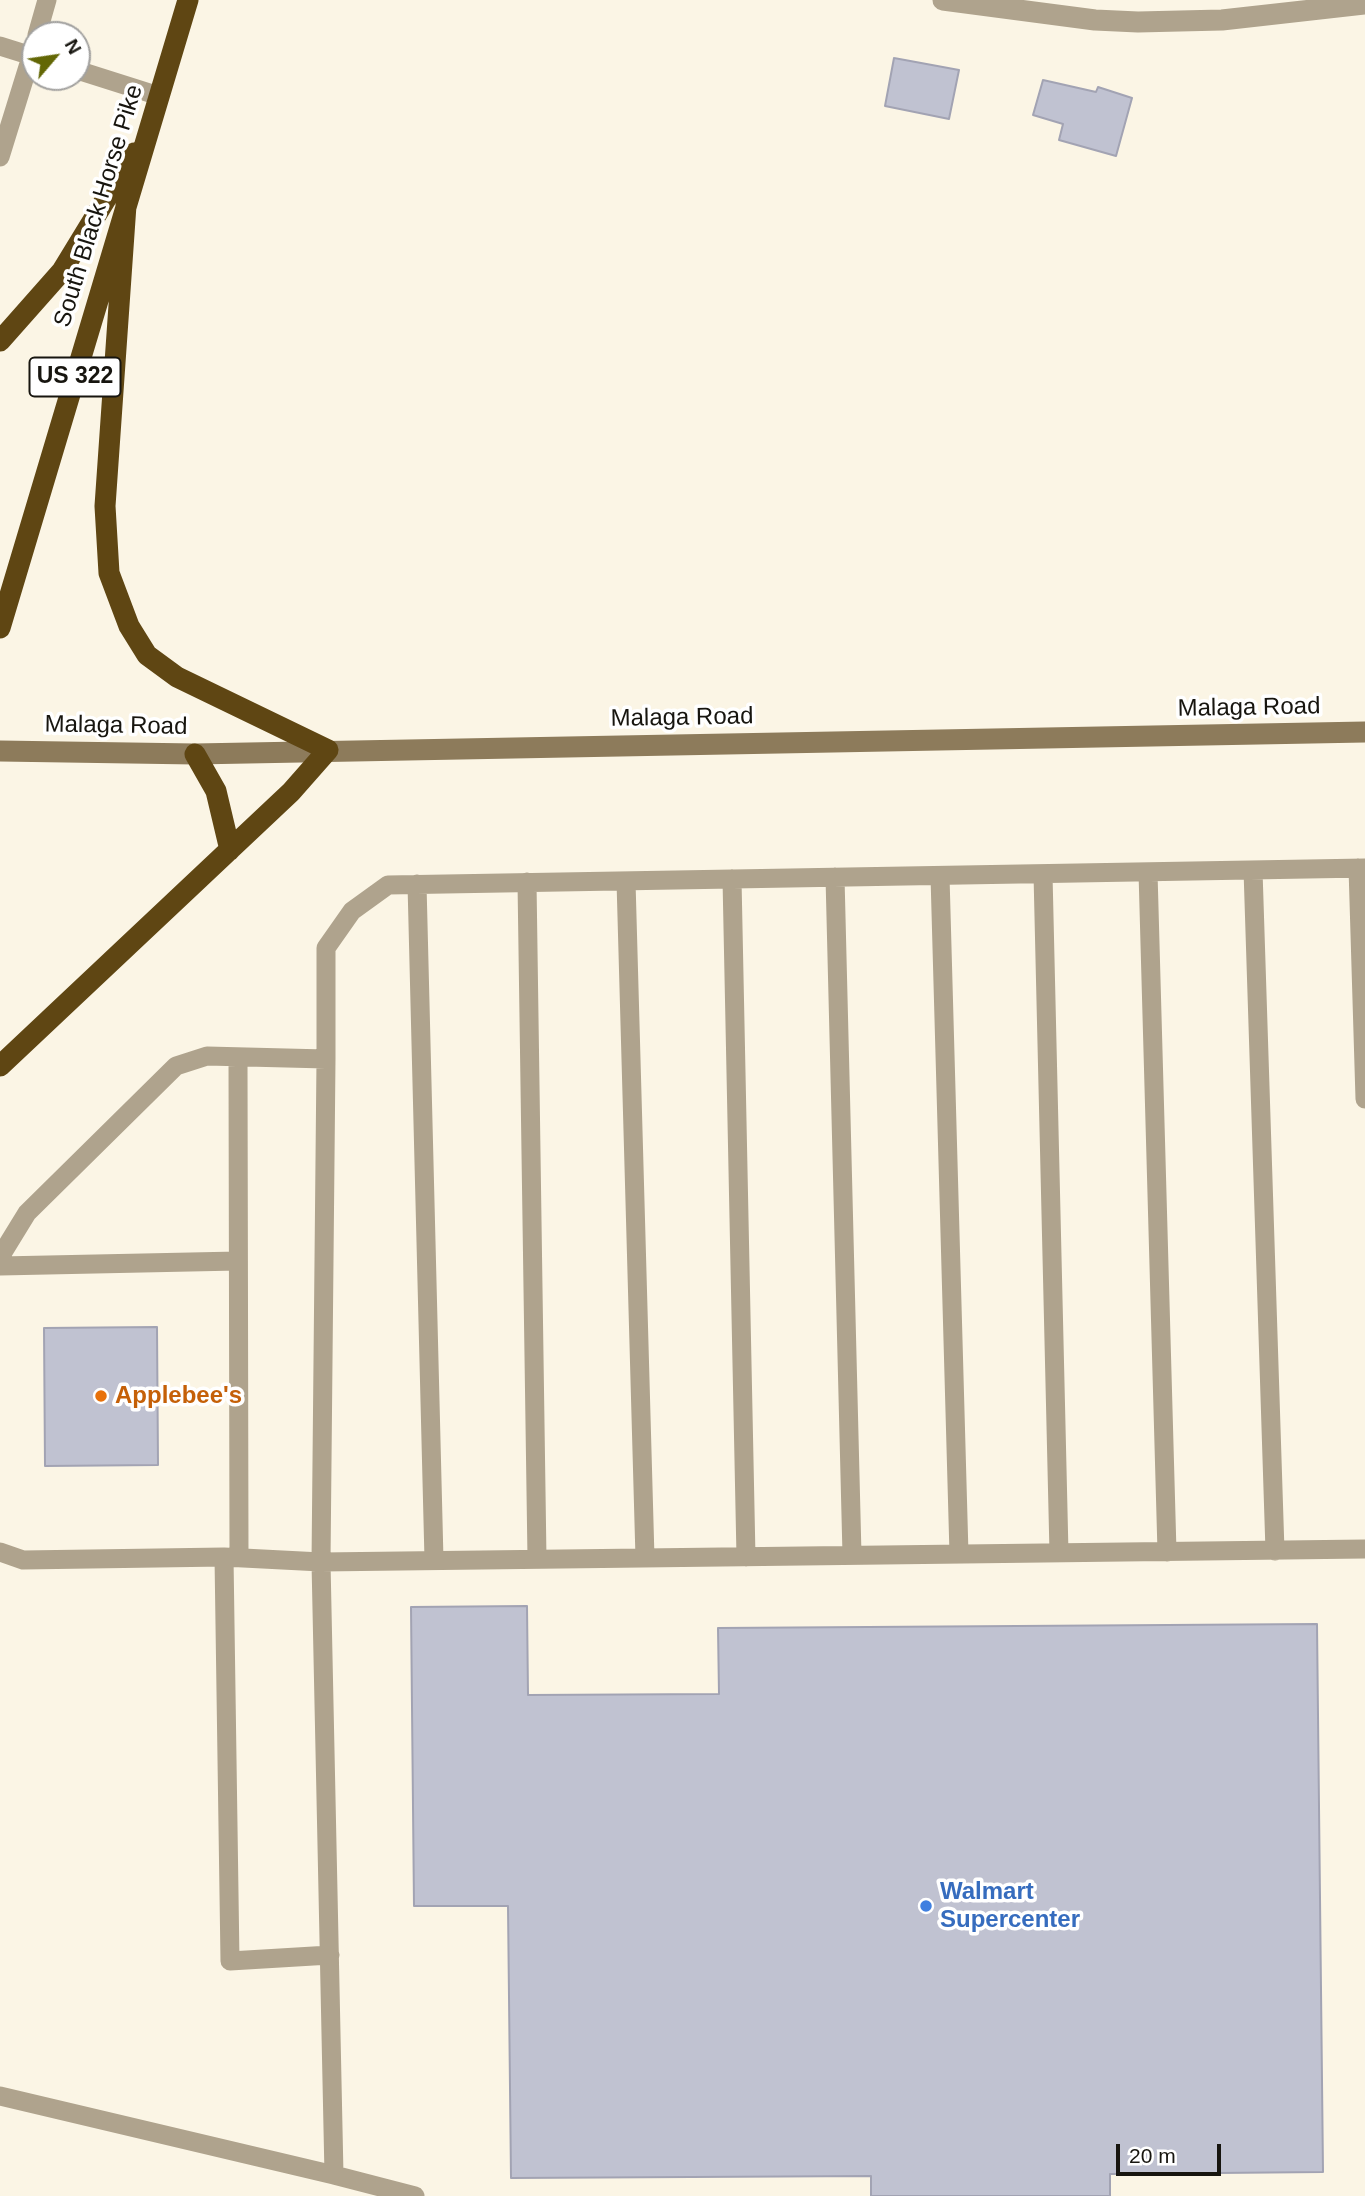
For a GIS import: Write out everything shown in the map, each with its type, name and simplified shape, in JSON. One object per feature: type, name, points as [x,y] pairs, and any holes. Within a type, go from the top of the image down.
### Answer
[{"type":"highway","name":"South Black Horse Pike","points":[[0,628],[188,0]]},
{"type":"highway","points":[[0,341],[62,271],[150,127]]},
{"type":"highway","points":[[0,1066],[230,850],[328,750],[177,677],[147,655],[129,626],[109,573],[104,506],[126,205]]},
{"type":"highway","points":[[195,754],[216,791],[230,850]]},
{"type":"main road","name":"Malaga Road","points":[[0,751],[195,754],[1365,732]]},
{"type":"street","points":[[943,0],[1095,20],[1138,22],[1222,20],[1365,4]]},
{"type":"lane","points":[[41,21],[47,0]]},
{"type":"lane","points":[[0,46],[21,50]]},
{"type":"lane","points":[[91,74],[159,96]]},
{"type":"lane","points":[[0,157],[21,91]]},
{"type":"lane","points":[[334,2175],[321,1562],[326,948],[352,911],[388,884],[1362,868],[1365,1099]]},
{"type":"lane","points":[[1253,870],[1275,1550]]},
{"type":"lane","points":[[1148,872],[1167,1552]]},
{"type":"lane","points":[[1043,874],[1059,1553]]},
{"type":"lane","points":[[940,876],[959,1554]]},
{"type":"lane","points":[[835,877],[852,1555]]},
{"type":"lane","points":[[732,879],[746,1557]]},
{"type":"lane","points":[[626,881],[645,1558]]},
{"type":"lane","points":[[527,882],[537,1559]]},
{"type":"lane","points":[[416,884],[434,1560]]},
{"type":"lane","points":[[0,1257],[27,1213],[176,1066],[206,1056],[326,1059]]},
{"type":"lane","points":[[238,1057],[230,1961],[330,1955]]},
{"type":"lane","points":[[0,1266],[238,1261]]},
{"type":"lane","points":[[0,1552],[23,1560],[232,1557],[321,1562],[1365,1549]]},
{"type":"lane","points":[[0,2096],[415,2196]]},
{"type":"building","points":[[894,58],[959,70],[949,119],[885,106]]},
{"type":"building","points":[[1043,80],[1096,92],[1098,87],[1132,98],[1116,156],[1059,140],[1063,124],[1033,115]]},
{"type":"building","name":"Applebee's","points":[[157,1327],[158,1465],[45,1466],[44,1328]]},
{"type":"building","points":[[527,1606],[528,1695],[719,1694],[718,1628],[1317,1624],[1323,2172],[1110,2174],[1110,2196],[871,2196],[871,2176],[511,2178],[508,1906],[414,1906],[411,1607]]},
{"type":"place","name":"Applebee's","points":[[101,1396]]},
{"type":"place","name":"Walmart Supercenter","points":[[926,1906]]}]
